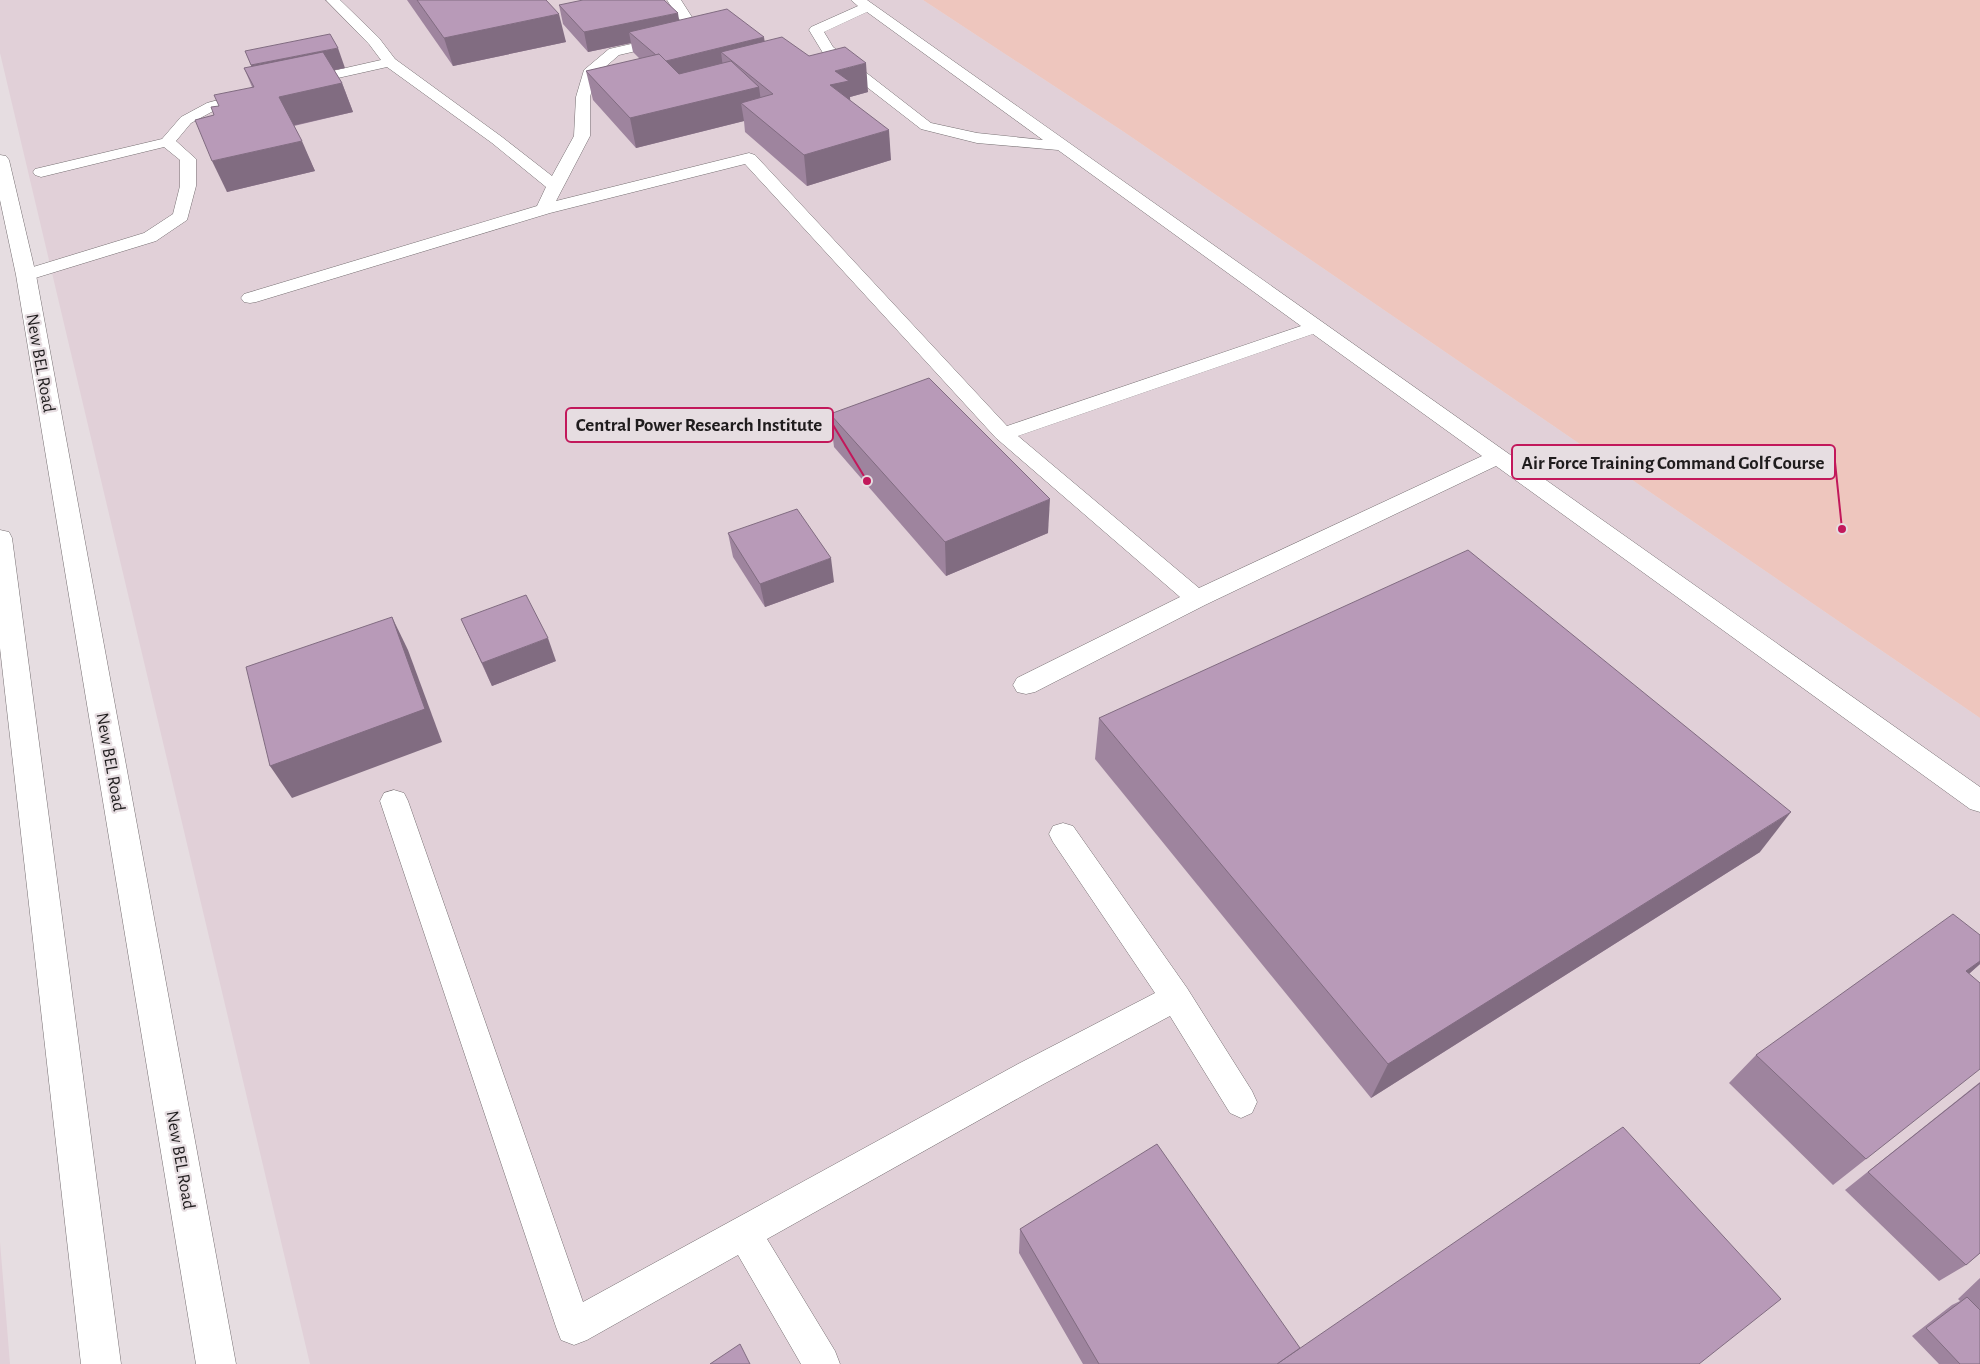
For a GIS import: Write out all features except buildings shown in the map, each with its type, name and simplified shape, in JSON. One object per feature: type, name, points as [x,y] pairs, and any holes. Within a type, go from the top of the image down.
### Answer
[{"type":"main road","name":"New BEL Road","points":[[0,160],[26,275],[216,1364]]},
{"type":"main road","points":[[0,538],[101,1364]]},
{"type":"lane","points":[[333,0],[374,41],[390,62],[497,140],[555,186]]},
{"type":"lane","points":[[544,210],[582,136],[583,97],[588,73],[614,52],[691,34],[690,24],[674,0]]},
{"type":"lane","points":[[1062,146],[977,138],[926,126],[828,50],[816,30],[863,4],[1980,801]]},
{"type":"lane","points":[[289,84],[390,62]]},
{"type":"lane","points":[[41,172],[167,142],[186,120],[212,106],[263,91]]},
{"type":"lane","points":[[26,275],[150,237],[181,216],[188,186],[188,159],[167,142]]},
{"type":"lane","points":[[250,298],[544,210],[749,158],[1003,434],[1198,599]]},
{"type":"lane","points":[[1003,434],[1315,327]]},
{"type":"lane","points":[[1026,685],[1198,599],[1498,457]]},
{"type":"lane","points":[[394,801],[574,1327],[1029,1075],[1176,998]]},
{"type":"lane","points":[[1063,834],[1176,998],[1241,1102]]},
{"type":"lane","points":[[744,1233],[822,1364]]},
{"type":"shaded area","points":[[0,0],[923,0],[1124,132],[1980,718],[1980,1364],[310,1364],[0,53]]},
{"type":"shaded area","points":[[923,0],[1980,0],[1980,718],[1124,132]]},
{"type":"shaded area","points":[[0,1242],[10,1364],[0,1364]]},
{"type":"place","name":"Central Power Research Institute","points":[[867,481]]},
{"type":"place","name":"Air Force Training Command Golf Course","points":[[1842,529]]}]
